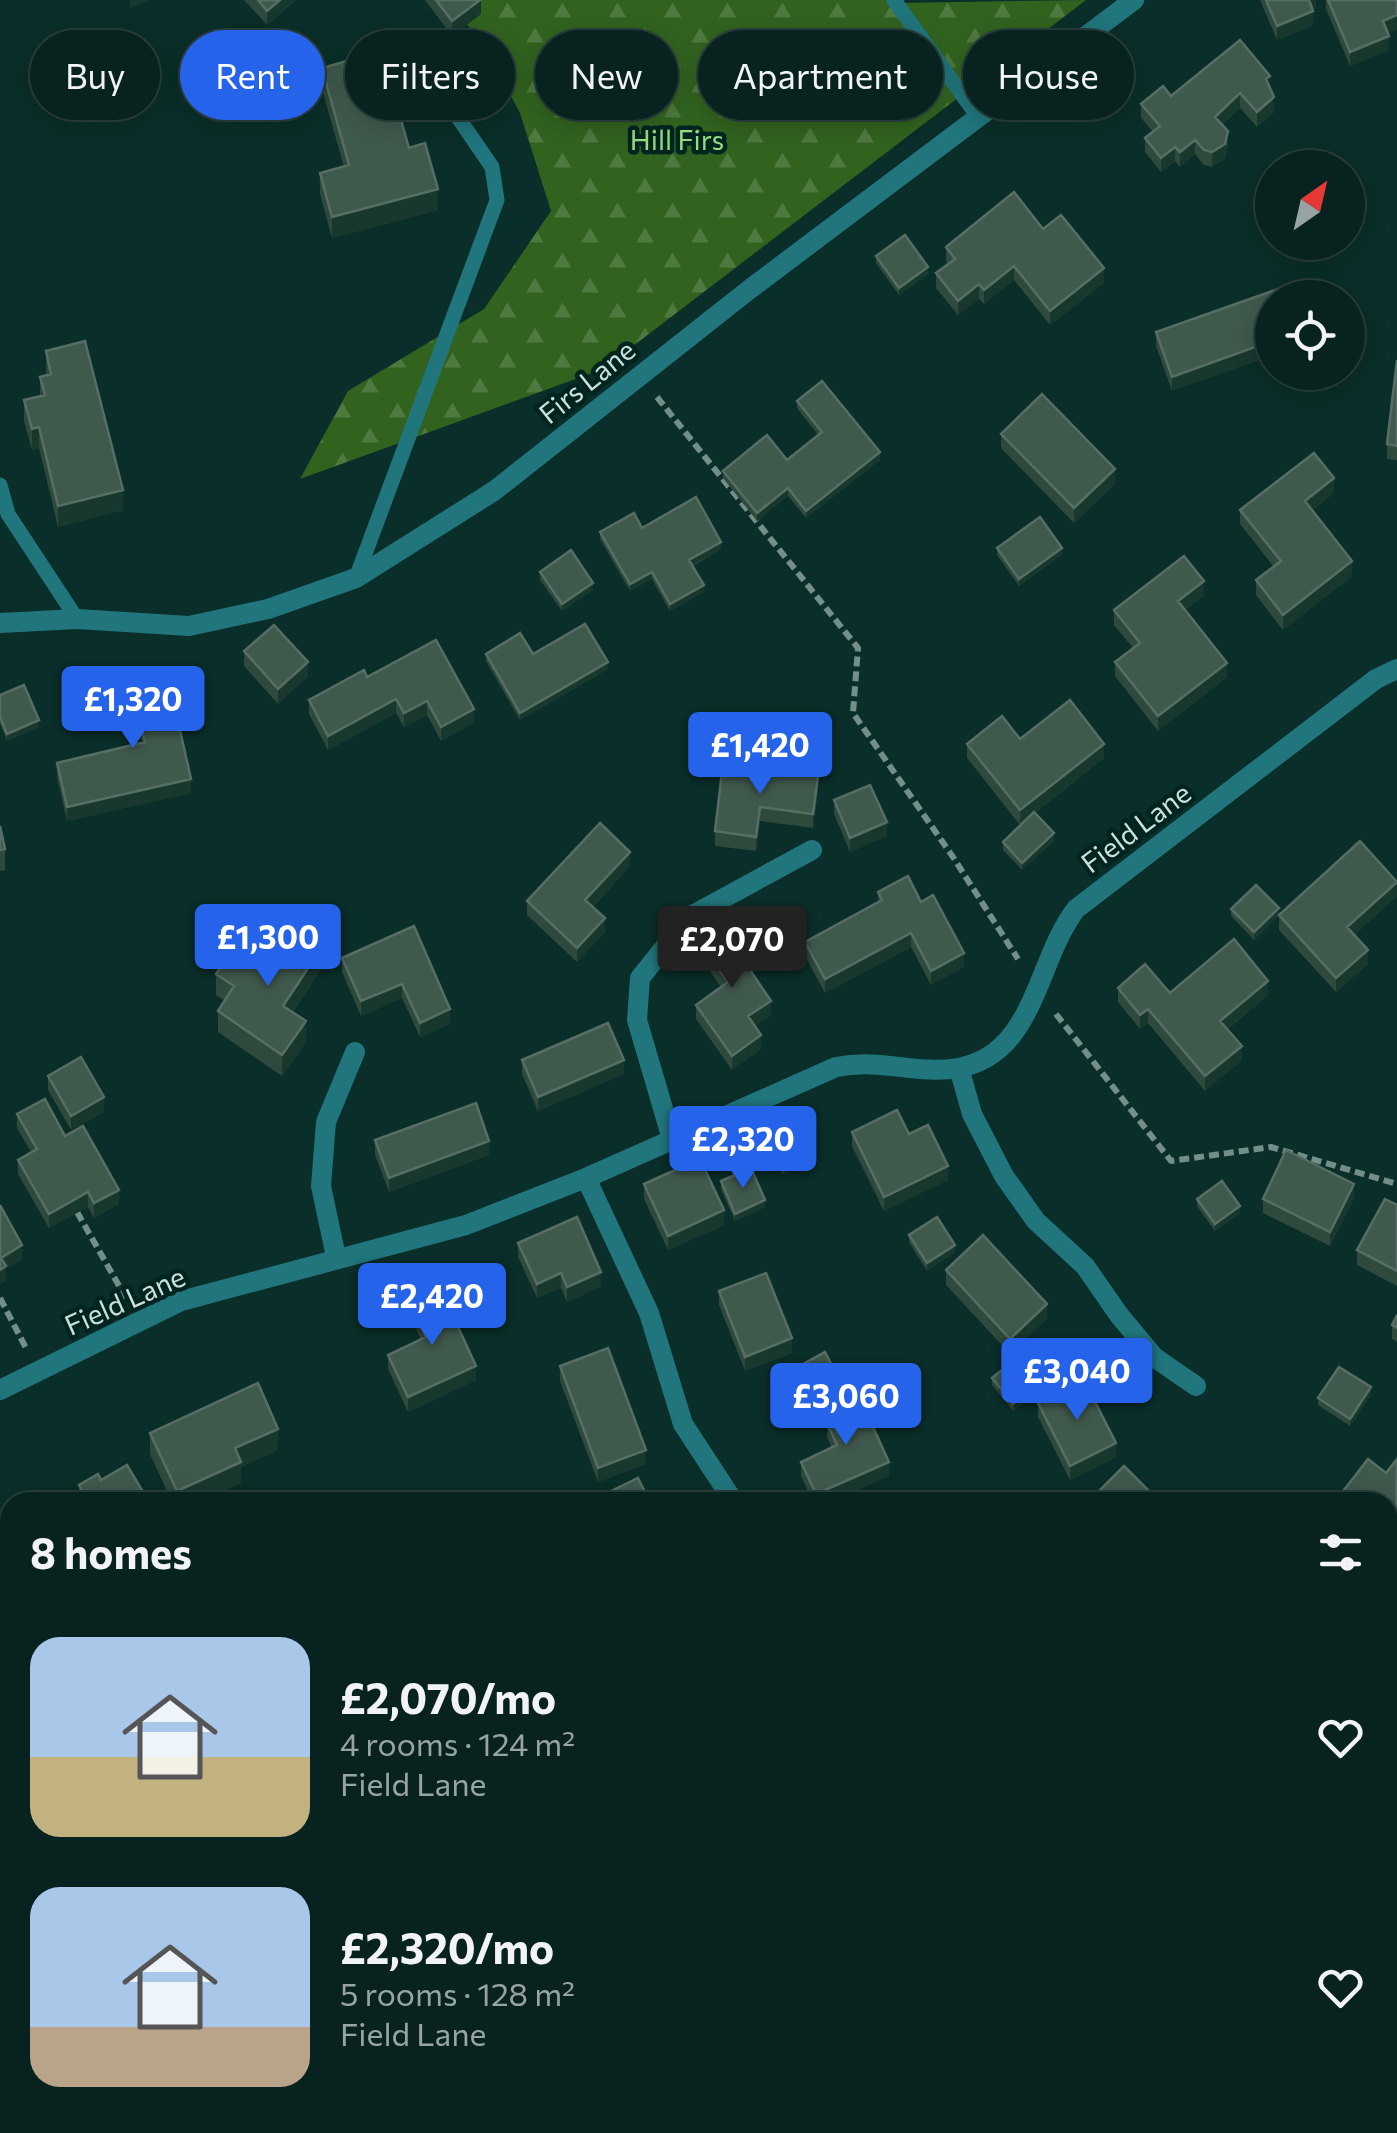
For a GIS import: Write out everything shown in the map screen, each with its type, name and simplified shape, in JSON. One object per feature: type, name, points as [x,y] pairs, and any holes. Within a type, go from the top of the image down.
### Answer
[{"type":"street","name":"Firs Lane","points":[[1095,30],[1134,0]]},
{"type":"street","name":"Firs Lane","points":[[0,623],[76,619],[189,626],[268,609],[356,578],[494,491],[976,120]]},
{"type":"street","name":"Field Lane","points":[[0,1390],[182,1301],[466,1225],[586,1178],[836,1067],[863,1062],[927,1070],[959,1068],[986,1060],[1008,1043],[1026,1015],[1062,928],[1076,909],[1376,679],[1397,670]]},
{"type":"street","points":[[672,1139],[637,1020],[640,978],[689,917],[812,850]]},
{"type":"street","points":[[336,1258],[321,1186],[326,1122],[355,1052]]},
{"type":"street","points":[[959,1068],[972,1114],[1004,1176],[1036,1221],[1085,1266],[1154,1357],[1196,1386]]},
{"type":"street","points":[[586,1178],[649,1313],[683,1424],[727,1492]]},
{"type":"lane","points":[[894,0],[963,96]]},
{"type":"lane","points":[[356,578],[497,200],[492,167],[460,120]]},
{"type":"lane","points":[[0,485],[8,514],[76,619]]},
{"type":"path","points":[[640,375],[858,648],[853,713],[1036,988],[1170,1162],[1271,1148],[1397,1184]]},
{"type":"path","points":[[78,1212],[139,1322]]},
{"type":"path","points":[[0,1298],[38,1372]]},
{"type":"green space","name":"Hill Firs","points":[[435,0],[1086,0],[1047,30],[963,30],[963,94],[943,109],[943,30],[698,30],[698,120],[929,120],[603,369],[300,479],[348,391],[484,309],[551,211],[515,104],[515,30],[473,30]]},
{"type":"building","points":[[258,0],[280,0],[267,11]]},
{"type":"building","points":[[436,0],[480,0],[452,21]]},
{"type":"building","points":[[1266,0],[1309,0],[1313,11],[1277,26]]},
{"type":"building","points":[[1328,0],[1397,0],[1397,15],[1383,21],[1389,36],[1350,52]]},
{"type":"building","points":[[1240,40],[1270,76],[1266,79],[1274,97],[1257,112],[1240,93],[1215,117],[1228,131],[1225,144],[1212,152],[1195,140],[1180,152],[1175,147],[1161,158],[1145,138],[1160,126],[1141,104],[1163,86],[1171,96]]},
{"type":"building","points":[[345,62],[345,120],[401,120],[409,148],[425,143],[438,189],[332,217],[320,173],[349,165],[325,67]]},
{"type":"building","points":[[1014,192],[1043,229],[1061,215],[1104,268],[1050,311],[1014,266],[984,290],[979,284],[958,301],[936,273],[955,259],[946,247]]},
{"type":"building","points":[[905,235],[928,267],[899,288],[876,256]]},
{"type":"building","points":[[1255,297],[1255,347],[1172,377],[1156,332]]},
{"type":"building","points":[[85,341],[123,490],[58,506],[39,427],[32,429],[24,400],[45,395],[40,377],[51,374],[46,351]]},
{"type":"building","points":[[1397,360],[1397,446],[1387,444]]},
{"type":"building","points":[[822,381],[880,452],[806,511],[788,488],[757,513],[723,471],[767,435],[787,460],[822,432],[797,401]]},
{"type":"building","points":[[1042,394],[1115,469],[1074,508],[1001,434]]},
{"type":"building","points":[[1314,453],[1334,478],[1305,501],[1352,561],[1283,615],[1256,580],[1281,561],[1240,510]]},
{"type":"building","points":[[696,497],[721,542],[689,560],[704,585],[670,604],[652,572],[630,584],[600,532],[634,513],[642,528]]},
{"type":"building","points":[[1040,517],[1062,548],[1019,579],[997,548]]},
{"type":"building","points":[[571,550],[593,583],[562,604],[540,572]]},
{"type":"building","points":[[1184,556],[1204,581],[1178,601],[1227,663],[1158,716],[1115,662],[1140,643],[1114,610]]},
{"type":"building","points":[[585,624],[608,662],[520,713],[486,654],[520,633],[533,654]]},
{"type":"building","points":[[274,625],[308,662],[278,689],[244,651]]},
{"type":"building","points":[[436,640],[474,709],[441,727],[427,701],[404,713],[396,699],[328,736],[309,700],[364,670],[367,677]]},
{"type":"building","points":[[167,673],[191,779],[67,807],[57,763],[145,742],[141,724],[135,726],[125,683]]},
{"type":"building","points":[[24,685],[39,720],[7,734],[0,717],[0,695]]},
{"type":"building","points":[[1070,700],[1104,744],[1020,810],[967,744],[1002,716],[1020,739]]},
{"type":"building","points":[[723,764],[818,776],[813,814],[760,807],[756,837],[715,831]]},
{"type":"building","points":[[870,785],[887,822],[850,838],[834,800]]},
{"type":"building","points":[[1034,812],[1054,833],[1022,863],[1003,842]]},
{"type":"building","points":[[600,823],[630,852],[585,900],[605,918],[577,948],[527,901]]},
{"type":"building","points":[[1360,841],[1397,882],[1347,927],[1368,950],[1336,978],[1279,915]]},
{"type":"building","points":[[908,876],[921,902],[933,895],[964,953],[931,971],[911,933],[825,979],[805,942],[882,900],[878,892]]},
{"type":"building","points":[[1256,885],[1279,908],[1254,932],[1231,909]]},
{"type":"building","points":[[726,920],[747,950],[740,955],[771,1001],[748,1016],[761,1035],[732,1056],[696,1005],[728,982],[698,940]]},
{"type":"building","points":[[290,925],[322,947],[283,1006],[306,1021],[282,1055],[218,1011],[234,986],[216,974],[232,950],[250,962],[259,950],[269,957]]},
{"type":"building","points":[[414,926],[450,1009],[420,1023],[402,984],[361,1001],[342,958]]},
{"type":"building","points":[[1234,939],[1268,981],[1220,1021],[1242,1046],[1205,1076],[1148,1009],[1140,1015],[1118,988],[1145,964],[1170,993]]},
{"type":"building","points":[[608,1023],[624,1060],[538,1097],[522,1060]]},
{"type":"building","points":[[81,1057],[104,1097],[71,1116],[48,1076]]},
{"type":"building","points":[[45,1099],[65,1136],[83,1126],[119,1190],[94,1203],[88,1192],[49,1214],[18,1160],[37,1149],[17,1114]]},
{"type":"building","points":[[476,1103],[489,1141],[389,1178],[375,1140]]},
{"type":"building","points":[[897,1110],[909,1134],[928,1125],[948,1166],[884,1197],[852,1132]]},
{"type":"building","points":[[793,1122],[812,1144],[784,1168],[765,1146]]},
{"type":"building","points":[[1286,1150],[1354,1184],[1330,1232],[1263,1199]]},
{"type":"building","points":[[700,1159],[724,1210],[668,1236],[644,1184]]},
{"type":"building","points":[[751,1168],[765,1200],[735,1214],[721,1181]]},
{"type":"building","points":[[1222,1181],[1240,1206],[1215,1224],[1197,1199]]},
{"type":"building","points":[[1385,1199],[1397,1205],[1397,1271],[1357,1250]]},
{"type":"building","points":[[0,1205],[22,1245],[1,1258],[6,1266],[0,1270]]},
{"type":"building","points":[[577,1217],[601,1272],[567,1287],[561,1273],[537,1284],[518,1243]]},
{"type":"building","points":[[937,1217],[955,1245],[927,1263],[909,1235]]},
{"type":"building","points":[[983,1235],[1047,1304],[1010,1339],[946,1270]]},
{"type":"building","points":[[766,1273],[792,1338],[745,1357],[719,1291]]},
{"type":"building","points":[[441,1290],[476,1366],[408,1397],[388,1355],[426,1337],[411,1304]]},
{"type":"building","points":[[608,1348],[646,1450],[598,1468],[560,1366]]},
{"type":"building","points":[[825,1352],[840,1381],[812,1396],[796,1368]]},
{"type":"building","points":[[1018,1357],[1039,1383],[1013,1404],[992,1378]]},
{"type":"building","points":[[1339,1367],[1371,1387],[1350,1419],[1318,1398]]},
{"type":"building","points":[[1084,1380],[1116,1443],[1070,1466],[1038,1403]]},
{"type":"building","points":[[258,1383],[278,1429],[235,1448],[241,1462],[177,1491],[150,1433]]},
{"type":"building","points":[[859,1396],[889,1462],[815,1492],[801,1462],[837,1445],[827,1423],[833,1420],[828,1409]]},
{"type":"building","points":[[1368,1459],[1386,1473],[1397,1459],[1397,1492],[1344,1490]]},
{"type":"building","points":[[127,1465],[143,1492],[83,1492],[79,1485],[98,1474],[101,1480]]},
{"type":"building","points":[[1124,1466],[1150,1492],[1102,1492]]},
{"type":"building","points":[[638,1478],[645,1492],[609,1492]]}]
